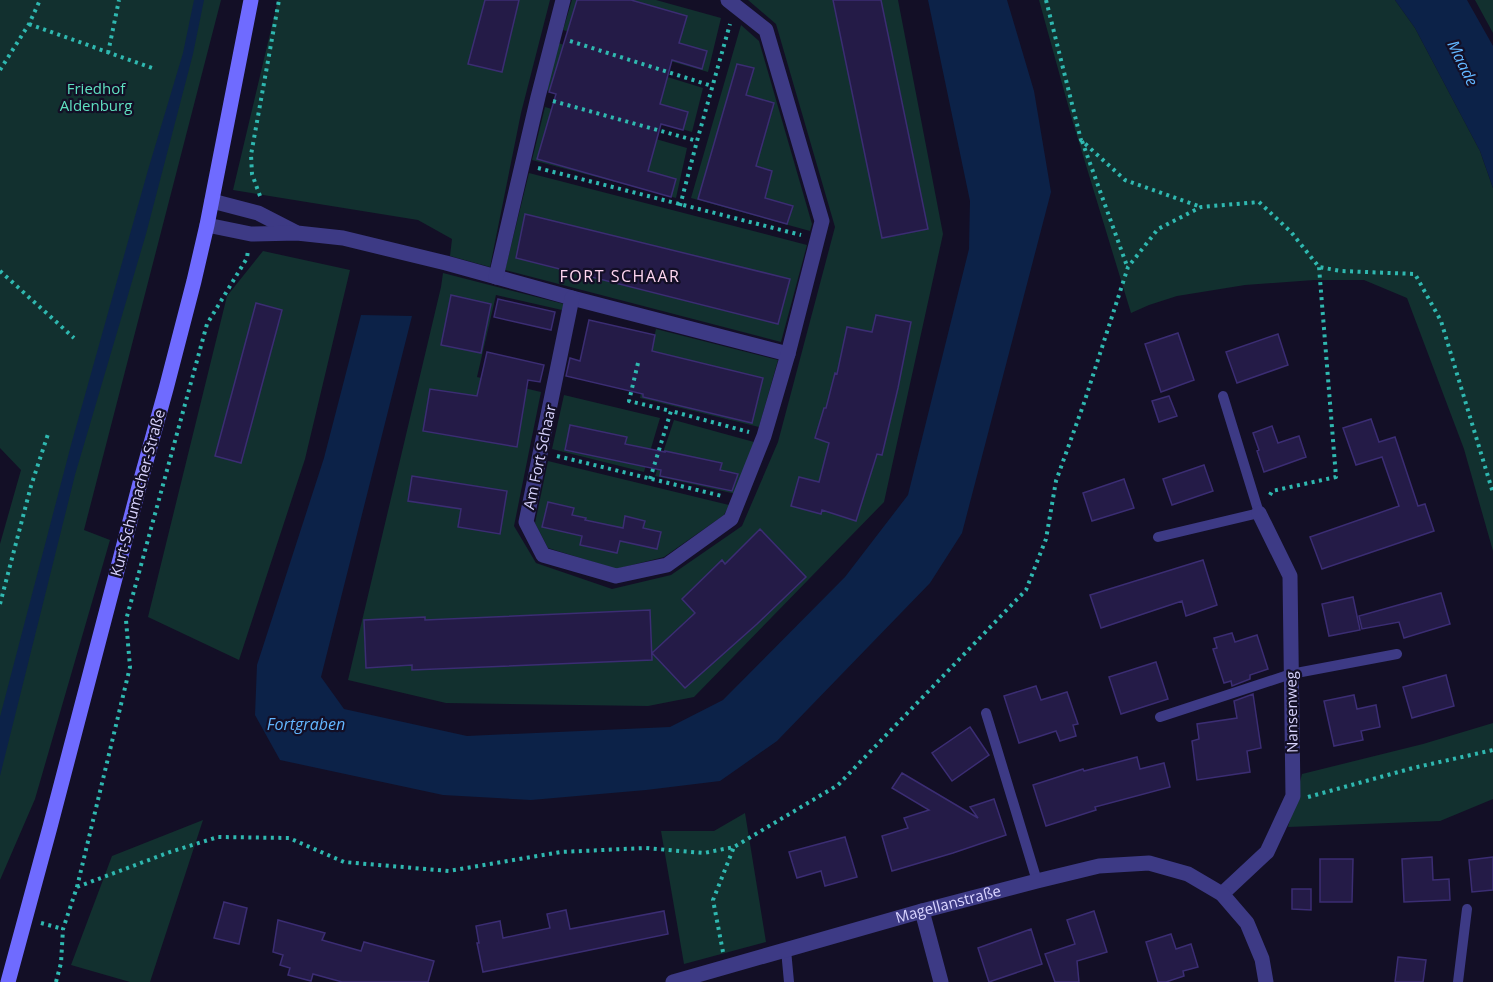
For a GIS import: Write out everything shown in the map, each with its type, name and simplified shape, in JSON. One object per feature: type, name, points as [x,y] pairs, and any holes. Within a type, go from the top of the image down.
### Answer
[{"type":"main road","name":"Kurt-Schumacher-Straße","points":[[8,982],[166,389],[207,225],[251,0]]},
{"type":"street","points":[[496,277],[563,0]]},
{"type":"street","name":"Am Fort Schaar","points":[[572,298],[526,522],[543,555],[616,576],[667,565],[731,519],[740,500],[764,436],[788,354],[822,221],[765,30],[731,3]]},
{"type":"street","points":[[212,201],[258,213],[297,233]]},
{"type":"street","points":[[207,225],[251,234],[297,233],[343,238],[788,354]]},
{"type":"street","name":"Nansenweg","points":[[1222,894],[1267,852],[1293,796],[1290,576],[1259,513]]},
{"type":"street","name":"Magellanstraße","points":[[674,982],[922,911],[1037,881],[1099,866],[1149,863],[1188,874],[1222,894],[1247,923],[1262,959],[1266,982]]},
{"type":"street","points":[[922,911],[941,982]]},
{"type":"lane","points":[[1158,537],[1259,513],[1223,396]]},
{"type":"lane","points":[[1160,717],[1291,674],[1397,654]]},
{"type":"lane","points":[[986,713],[1037,881]]},
{"type":"lane","points":[[1458,982],[1467,909]]},
{"type":"lane","points":[[786,950],[789,982]]},
{"type":"path","points":[[0,70],[29,24],[40,0]]},
{"type":"path","points":[[108,53],[118,0]]},
{"type":"path","points":[[258,213],[262,199],[252,174],[251,155],[279,0]]},
{"type":"path","points":[[1046,0],[1082,140],[1128,267]]},
{"type":"path","points":[[680,206],[731,3]]},
{"type":"path","points":[[29,24],[152,68]]},
{"type":"path","points":[[554,36],[712,86]]},
{"type":"path","points":[[538,98],[697,141]]},
{"type":"path","points":[[1082,140],[1125,180],[1201,207]]},
{"type":"path","points":[[523,164],[680,206],[818,239]]},
{"type":"path","points":[[77,887],[170,852],[218,837],[289,838],[344,862],[449,871],[561,852],[645,848],[704,853],[734,847],[838,785],[1026,590],[1046,539],[1056,481],[1128,267],[1158,229],[1201,207],[1259,202],[1291,232],[1319,267],[1336,477],[1272,491],[1259,513]]},
{"type":"path","points":[[56,982],[61,963],[63,928],[77,887],[130,667],[126,620],[207,324],[247,258],[251,234]]},
{"type":"path","points":[[1319,267],[1341,271],[1415,274],[1441,321],[1493,493]]},
{"type":"path","points":[[0,272],[74,338]]},
{"type":"path","points":[[638,363],[629,401],[764,436]]},
{"type":"path","points":[[650,479],[671,411]]},
{"type":"path","points":[[0,604],[48,434]]},
{"type":"path","points":[[542,452],[740,500]]},
{"type":"path","points":[[1293,796],[1305,798],[1413,768],[1493,750]]},
{"type":"path","points":[[726,968],[713,900],[734,847]]},
{"type":"green space","name":"Friedhof Aldenburg","points":[[0,0],[221,0],[84,530],[110,540],[35,799],[0,880],[0,544],[21,470],[0,448]]},
{"type":"green space","points":[[278,0],[550,0],[521,113],[490,267],[450,256],[452,239],[418,220],[233,190]]},
{"type":"green space","points":[[572,0],[656,0],[721,18],[708,72],[563,30]]},
{"type":"green space","points":[[748,0],[898,0],[943,234],[884,502],[694,697],[648,706],[446,703],[348,680],[443,273],[564,304],[562,310],[496,295],[477,377],[541,392],[514,526],[536,563],[612,589],[671,575],[742,526],[778,442],[835,227],[776,24]]},
{"type":"green space","points":[[1039,0],[1395,0],[1415,28],[1480,151],[1493,188],[1493,551],[1464,449],[1407,298],[1364,280],[1314,280],[1245,285],[1177,296],[1131,313],[1071,116]]},
{"type":"green space","points":[[1475,0],[1493,0],[1493,33]]},
{"type":"green space","points":[[741,25],[759,41],[812,224],[810,231],[691,198]]},
{"type":"green space","points":[[558,43],[703,88],[692,132],[546,90]]},
{"type":"green space","points":[[545,107],[687,148],[676,198],[532,160]]},
{"type":"green space","points":[[529,173],[807,245],[781,342],[505,270]]},
{"type":"green space","points":[[263,251],[350,270],[305,459],[239,660],[148,617],[227,296]]},
{"type":"green space","points":[[656,329],[778,360],[759,427],[640,398]]},
{"type":"green space","points":[[564,395],[660,418],[644,472],[552,449]]},
{"type":"green space","points":[[674,420],[754,442],[736,494],[655,476]]},
{"type":"green space","points":[[548,461],[729,505],[724,515],[664,557],[616,569],[548,548],[535,523]]},
{"type":"green space","points":[[1493,723],[1493,799],[1440,821],[1288,827],[1302,774],[1423,744]]},
{"type":"green space","points":[[745,813],[766,942],[684,964],[661,831],[714,831]]},
{"type":"green space","points":[[203,820],[150,982],[130,982],[71,965],[112,856]]},
{"type":"water","points":[[194,0],[204,0],[193,54],[146,234],[75,475],[0,776],[0,717],[71,445],[183,53]]},
{"type":"water","name":"Fortgraben","points":[[928,0],[1007,0],[1034,91],[1051,192],[962,533],[930,583],[777,741],[720,781],[531,800],[443,795],[280,760],[255,715],[257,665],[324,458],[361,315],[412,316],[321,677],[344,709],[467,736],[670,727],[723,700],[845,577],[908,495],[969,249],[970,201]]},
{"type":"water","name":"Maade","points":[[1395,0],[1467,0],[1493,46],[1493,188],[1480,151],[1415,28]]},
{"type":"building","points":[[485,0],[519,0],[502,72],[468,64]]},
{"type":"building","points":[[577,0],[631,0],[687,16],[679,43],[707,51],[702,69],[672,60],[660,104],[688,112],[683,130],[661,124],[648,171],[676,179],[671,197],[537,159],[556,94],[549,92]]},
{"type":"building","points":[[833,0],[881,0],[928,229],[882,238]]},
{"type":"building","points":[[737,64],[754,68],[746,95],[774,103],[756,166],[772,171],[765,198],[793,206],[787,224],[698,199]]},
{"type":"building","points":[[525,214],[790,279],[778,324],[516,258]]},
{"type":"building","points":[[451,295],[491,304],[481,353],[441,345]]},
{"type":"building","points":[[498,299],[555,312],[551,330],[494,317]]},
{"type":"building","points":[[256,303],[282,310],[241,463],[215,456]]},
{"type":"building","points":[[876,315],[911,322],[882,455],[877,454],[856,521],[822,510],[821,514],[791,506],[799,477],[819,482],[829,443],[815,438],[835,373],[837,374],[847,327],[872,332]]},
{"type":"building","points":[[589,320],[655,335],[652,351],[763,378],[752,423],[566,376],[570,358],[580,361]]},
{"type":"building","points":[[1178,333],[1194,380],[1161,392],[1145,344]]},
{"type":"building","points":[[1278,334],[1288,365],[1237,383],[1226,352]]},
{"type":"building","points":[[487,352],[544,365],[540,382],[528,380],[517,447],[423,431],[430,389],[477,396]]},
{"type":"building","points":[[1169,396],[1177,416],[1159,422],[1152,401]]},
{"type":"building","points":[[1371,419],[1379,442],[1395,437],[1418,506],[1425,504],[1434,531],[1322,569],[1310,537],[1399,506],[1382,457],[1356,465],[1343,428]]},
{"type":"building","points":[[570,425],[627,437],[625,444],[722,463],[720,470],[738,474],[732,491],[660,476],[661,470],[565,450]]},
{"type":"building","points":[[1272,426],[1278,443],[1299,436],[1306,457],[1264,472],[1253,433]]},
{"type":"building","points":[[1204,465],[1213,491],[1172,505],[1163,479]]},
{"type":"building","points":[[412,476],[507,491],[500,534],[458,527],[461,509],[408,501]]},
{"type":"building","points":[[1124,479],[1134,508],[1092,521],[1083,493]]},
{"type":"building","points":[[548,502],[574,508],[572,515],[586,518],[585,520],[623,528],[625,516],[645,521],[643,528],[661,532],[657,549],[620,541],[617,553],[580,545],[582,536],[542,527]]},
{"type":"building","points":[[760,529],[806,577],[685,688],[652,653],[695,613],[682,599],[722,560],[725,564]]},
{"type":"building","points":[[1203,560],[1217,605],[1186,616],[1182,601],[1101,628],[1090,595]]},
{"type":"building","points":[[1441,593],[1450,624],[1404,638],[1399,622],[1362,629],[1359,616]]},
{"type":"building","points":[[1353,597],[1360,630],[1329,636],[1322,604]]},
{"type":"building","points":[[650,610],[652,660],[412,670],[412,665],[366,668],[364,620],[425,617],[425,620]]},
{"type":"building","points":[[1232,633],[1235,642],[1257,635],[1268,669],[1250,675],[1250,679],[1232,686],[1231,681],[1224,683],[1213,649],[1217,648],[1214,638]]},
{"type":"building","points":[[1156,662],[1168,699],[1121,714],[1109,677]]},
{"type":"building","points":[[1446,675],[1454,706],[1412,718],[1403,687]]},
{"type":"building","points":[[1036,686],[1041,700],[1067,692],[1078,724],[1073,725],[1076,736],[1060,741],[1056,731],[1019,743],[1004,696]]},
{"type":"building","points":[[1253,694],[1261,748],[1247,751],[1250,772],[1197,780],[1192,741],[1199,739],[1197,724],[1237,718],[1234,701]]},
{"type":"building","points":[[1354,695],[1357,709],[1376,705],[1380,727],[1361,731],[1363,740],[1334,746],[1324,701]]},
{"type":"building","points":[[970,727],[989,755],[952,781],[932,753]]},
{"type":"building","points":[[1137,757],[1140,769],[1164,763],[1170,787],[1095,807],[1096,810],[1046,826],[1033,785],[1083,769],[1084,771]]},
{"type":"building","points":[[902,773],[978,818],[970,807],[994,799],[1006,835],[892,871],[882,836],[908,828],[904,818],[929,810],[892,788]]},
{"type":"building","points":[[845,837],[857,877],[825,886],[821,871],[797,878],[789,852]]},
{"type":"building","points":[[1432,857],[1433,880],[1449,879],[1450,900],[1404,902],[1402,859]]},
{"type":"building","points":[[1493,857],[1493,890],[1472,892],[1469,860]]},
{"type":"building","points":[[1320,859],[1353,859],[1352,902],[1320,902]]},
{"type":"building","points":[[1292,889],[1311,889],[1311,910],[1292,909]]},
{"type":"building","points":[[224,902],[247,908],[239,944],[214,938]]},
{"type":"building","points":[[566,910],[570,929],[664,911],[668,934],[483,972],[476,926],[500,921],[503,938],[550,928],[547,914]]},
{"type":"building","points":[[1094,911],[1107,952],[1077,961],[1079,982],[1055,982],[1045,954],[1075,944],[1067,920]]},
{"type":"building","points":[[278,920],[325,933],[322,940],[361,951],[364,942],[434,961],[428,982],[342,982],[313,974],[311,981],[288,975],[290,968],[280,965],[283,955],[273,952]]},
{"type":"building","points":[[1031,929],[1042,964],[989,982],[978,948]]},
{"type":"building","points":[[1171,934],[1176,949],[1191,944],[1198,967],[1183,971],[1184,976],[1158,982],[1146,942]]},
{"type":"building","points":[[1398,957],[1426,960],[1423,982],[1395,982]]},
{"type":"district","name":"FORT SCHAAR","points":[[620,276]]}]
